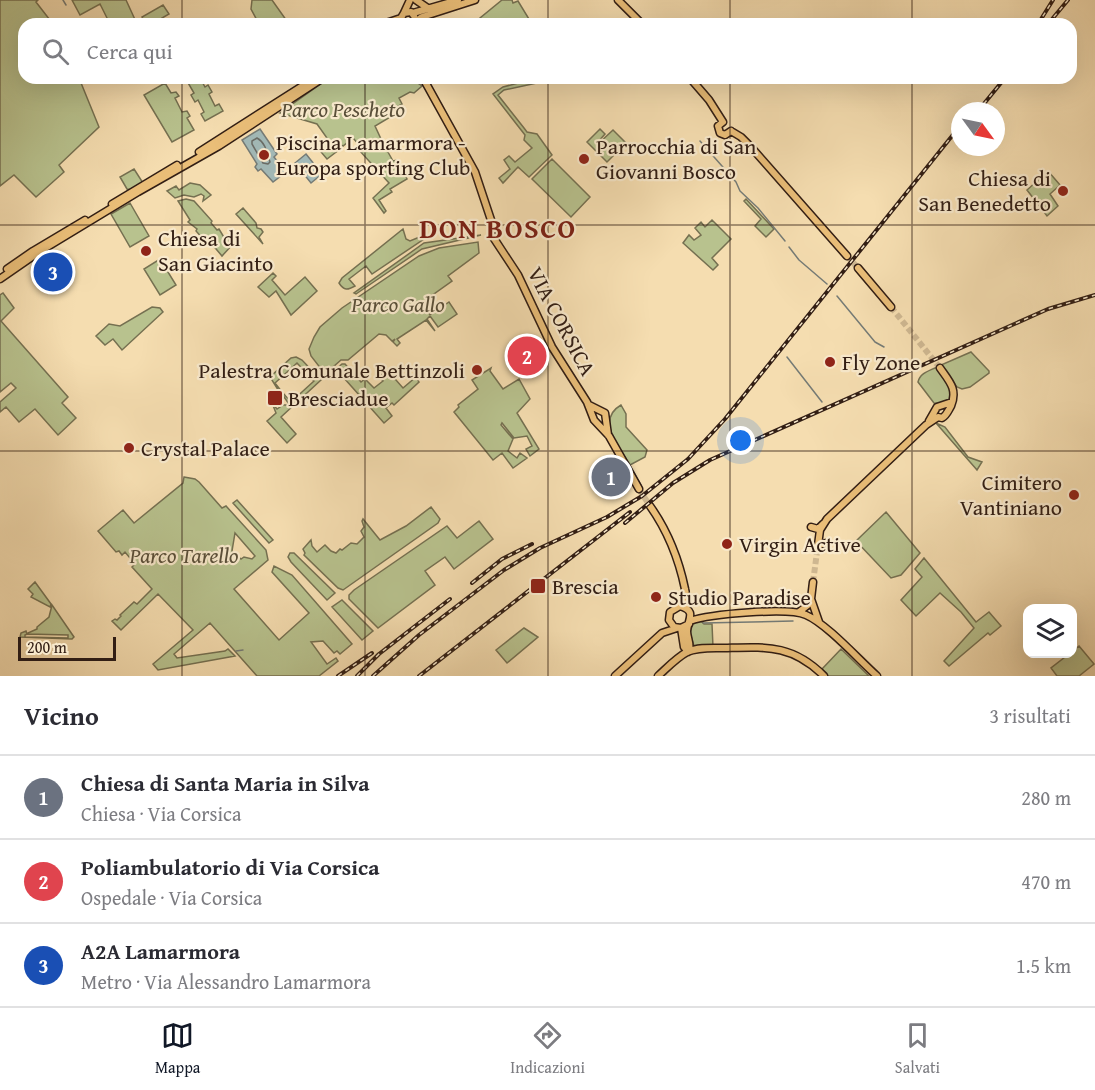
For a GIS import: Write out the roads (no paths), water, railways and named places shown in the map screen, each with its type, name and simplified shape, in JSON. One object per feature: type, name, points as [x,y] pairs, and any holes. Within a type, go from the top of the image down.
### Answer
[{"type":"main road","points":[[405,18],[413,0],[429,9]]},
{"type":"main road","points":[[405,18],[459,0]]},
{"type":"main road","points":[[420,18],[475,0]]},
{"type":"main road","points":[[618,0],[636,18]]},
{"type":"main road","points":[[623,0],[637,18]]},
{"type":"main road","points":[[0,274],[33,250],[223,138],[306,84]]},
{"type":"main road","points":[[0,279],[138,192],[219,146],[314,84]]},
{"type":"main road","name":"VIA CORSICA","points":[[426,84],[475,172],[493,233],[518,275],[552,347],[596,413],[595,422],[609,436],[639,489]]},
{"type":"main road","points":[[695,84],[723,122],[729,124],[730,131]]},
{"type":"main road","points":[[723,122],[718,126],[720,134],[726,135],[730,131]]},
{"type":"main road","points":[[730,131],[752,147],[847,256]]},
{"type":"main road","points":[[858,268],[891,307]]},
{"type":"main road","points":[[936,415],[944,417],[945,410],[952,402],[954,395],[952,385],[940,368]]},
{"type":"main road","points":[[811,527],[818,529],[936,415],[937,408],[945,410]]},
{"type":"main road","name":"VIA CORSICA","points":[[596,413],[605,413],[609,436]]},
{"type":"main road","points":[[599,424],[606,419]]},
{"type":"main road","points":[[650,506],[663,524],[685,588],[689,616],[687,632],[691,645],[689,651]]},
{"type":"main road","points":[[823,524],[819,533],[818,545],[826,543]]},
{"type":"main road","points":[[799,612],[808,605],[811,599],[813,582]]},
{"type":"main road","points":[[615,676],[662,633],[669,620],[670,612],[681,602],[685,588]]},
{"type":"main road","points":[[811,599],[820,623]]},
{"type":"main road","points":[[676,607],[689,616],[700,618],[747,613],[799,612],[820,623],[877,676]]},
{"type":"main road","points":[[662,633],[679,628],[689,616]]},
{"type":"main road","points":[[669,620],[679,628],[689,651]]},
{"type":"main road","points":[[658,676],[689,651],[775,648],[784,650],[810,664],[824,676]]},
{"type":"water","name":"Piscina Lamarmora - Europa sporting Club","points":[[260,129],[277,154],[274,157],[286,172],[273,182],[261,169],[258,171],[255,167],[257,164],[242,140]]},
{"type":"water","name":"Piscina Lamarmora - Europa sporting Club","points":[[306,154],[322,174],[311,183],[295,163]]},
{"type":"waterway","points":[[63,0],[66,5]]},
{"type":"waterway","points":[[700,141],[736,182],[740,191],[758,208],[785,241]]},
{"type":"waterway","points":[[789,247],[799,260],[827,284]]},
{"type":"waterway","points":[[837,296],[875,342],[884,347]]},
{"type":"waterway","points":[[787,357],[822,402]]},
{"type":"waterway","points":[[631,467],[641,485]]},
{"type":"waterway","points":[[703,623],[793,621]]},
{"type":"waterway","points":[[236,651],[243,650]]},
{"type":"tunnel","points":[[847,256],[858,268]]},
{"type":"tunnel","points":[[891,307],[940,368]]},
{"type":"tunnel","points":[[639,489],[650,506]]},
{"type":"tunnel","points":[[813,582],[818,545]]},
{"type":"railway","points":[[1042,18],[1053,0]]},
{"type":"railway","points":[[1053,18],[1068,0]]},
{"type":"railway","points":[[985,102],[1000,84]]},
{"type":"railway","points":[[373,676],[419,635],[504,570],[540,548],[607,517],[642,496],[688,459],[725,419],[951,137]]},
{"type":"railway","points":[[625,523],[673,483],[710,460],[1048,309],[1095,295]]},
{"type":"railway","points":[[419,676],[630,512]]},
{"type":"railway","points":[[472,583],[502,559],[532,544]]},
{"type":"railway","points":[[357,676],[379,654],[450,599]]},
{"type":"railway","points":[[338,676],[372,653]]},
{"type":"place","name":"Piscina Lamarmora - Europa sporting Club","points":[[264,155]]},
{"type":"place","name":"Parrocchia di San Giovanni Bosco","points":[[584,159]]},
{"type":"place","name":"Chiesa di San Benedetto","points":[[1063,191]]},
{"type":"place","name":"Chiesa di San Giacinto","points":[[146,251]]},
{"type":"place","name":"A2A Lamarmora","points":[[53,272]]},
{"type":"place","name":"Poliambulatorio di Via Corsica","points":[[527,356]]},
{"type":"place","name":"Fly Zone","points":[[830,362]]},
{"type":"place","name":"Palestra Comunale Bettinzoli","points":[[477,370]]},
{"type":"place","name":"Bresciadue","points":[[275,398]]},
{"type":"place","name":"Crystal Palace","points":[[129,448]]},
{"type":"place","name":"Chiesa di Santa Maria in Silva","points":[[611,477]]},
{"type":"place","name":"Cimitero Vantiniano","points":[[1074,495]]},
{"type":"place","name":"Virgin Active","points":[[727,544]]},
{"type":"place","name":"Brescia","points":[[538,586]]},
{"type":"place","name":"Studio Paradise","points":[[656,597]]},
{"type":"district","name":"DON BOSCO","points":[[498,228]]},
{"type":"park label","name":"Parco Pescheto","points":[[343,109]]},
{"type":"park label","name":"Parco Gallo","points":[[398,304]]},
{"type":"park label","name":"Parco Tarello","points":[[184,555]]}]
